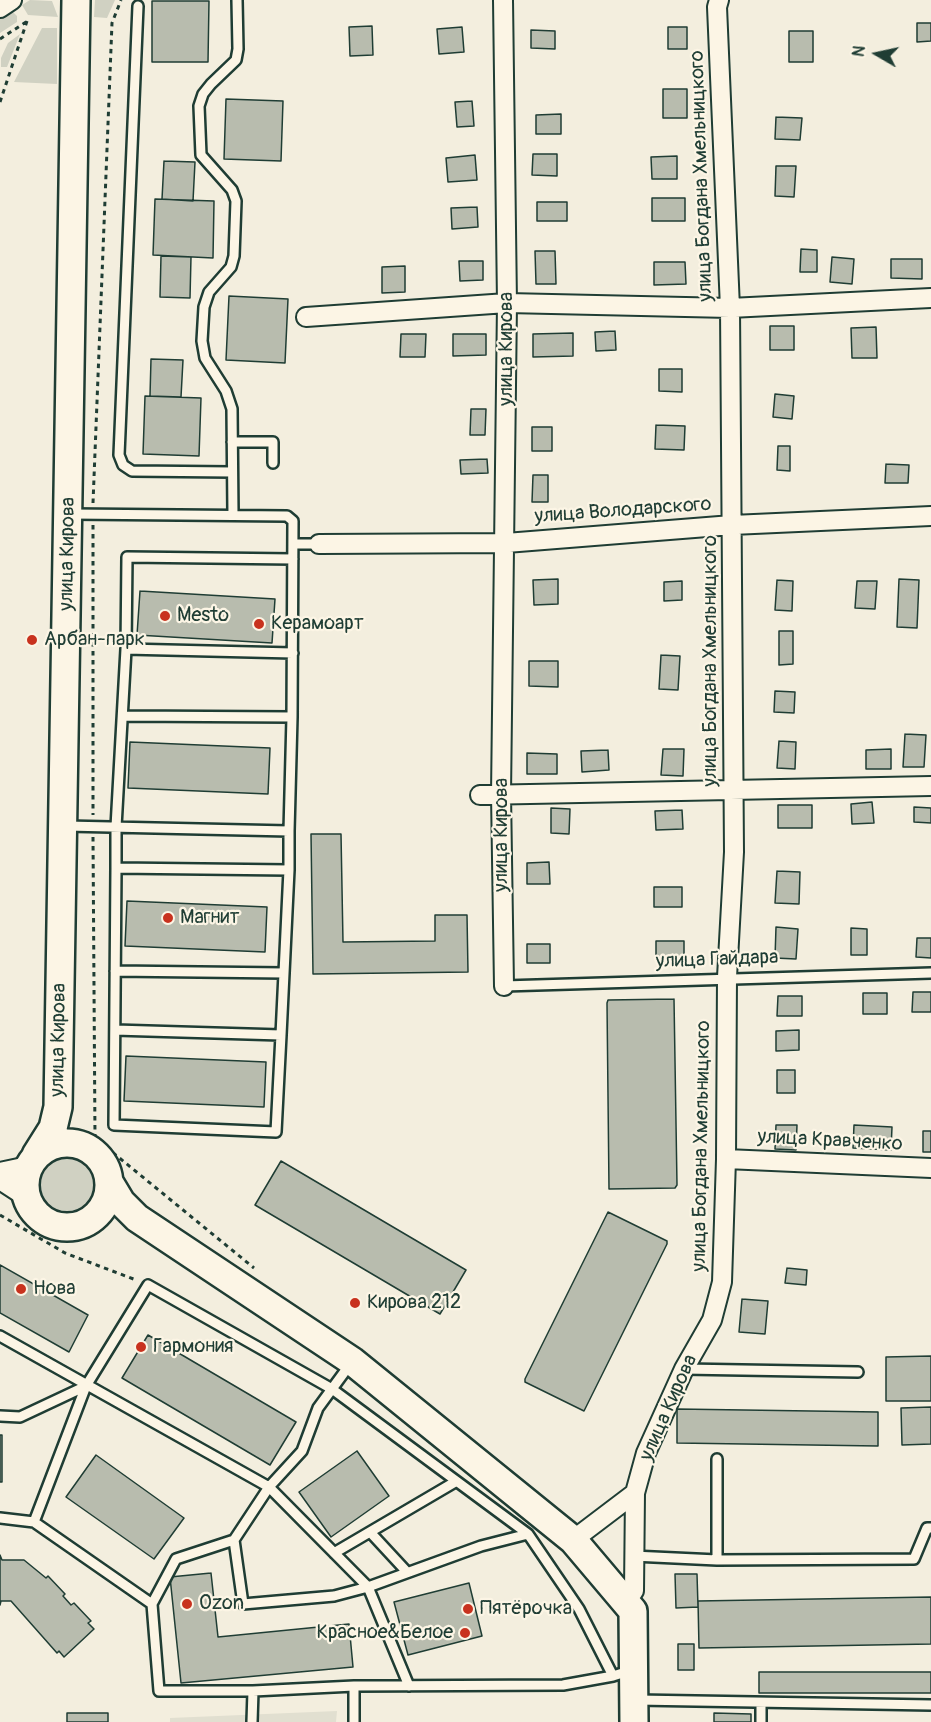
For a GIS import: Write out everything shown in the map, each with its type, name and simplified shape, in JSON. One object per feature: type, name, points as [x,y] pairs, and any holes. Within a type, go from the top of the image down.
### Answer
[{"type":"main road","name":"улица Кирова","points":[[58,1107],[64,826],[80,514],[76,0]]},
{"type":"main road","points":[[58,1107],[65,1126],[78,1144],[100,1158],[109,1182],[121,1202],[137,1218],[352,1361],[573,1540],[634,1601],[624,1672],[634,1711]]},
{"type":"main road","points":[[58,1107],[53,1128],[32,1161],[24,1183],[26,1197],[36,1214],[51,1224],[77,1226],[93,1218],[111,1215],[137,1218]]},
{"type":"main road","points":[[32,1161],[51,1145],[78,1144]]},
{"type":"main road","points":[[93,1218],[107,1198],[109,1182]]},
{"type":"street","points":[[0,8],[12,0]]},
{"type":"street","name":"улица Кирова","points":[[503,0],[507,303],[506,543],[501,795],[504,986]]},
{"type":"street","name":"улица Богдана Хмельницкого","points":[[712,1320],[722,1282],[726,1159],[727,977],[734,852],[730,308],[717,8],[719,0]]},
{"type":"street","points":[[306,317],[507,303],[730,308],[931,298]]},
{"type":"street","name":"улица Володарского","points":[[319,544],[506,543],[732,525],[931,516]]},
{"type":"street","points":[[480,795],[931,786]]},
{"type":"street","name":"улица Кравченко","points":[[726,1159],[931,1168]]},
{"type":"street","points":[[0,1172],[32,1161]]},
{"type":"street","points":[[0,1180],[26,1197]]},
{"type":"street","name":"улица Кирова","points":[[634,1601],[635,1493],[646,1453],[684,1369],[712,1320]]},
{"type":"street","points":[[573,1540],[635,1493]]},
{"type":"lane","points":[[232,515],[232,409],[226,391],[205,358],[202,341],[204,308],[209,292],[231,267],[234,256],[236,201],[232,190],[201,155],[199,106],[203,94],[211,84],[236,60],[238,49],[237,0]]},
{"type":"lane","points":[[138,6],[119,455],[123,465],[132,471],[232,472]]},
{"type":"lane","points":[[232,442],[273,442],[273,463]]},
{"type":"lane","points":[[80,514],[291,517],[293,544],[293,559],[293,653],[289,870],[276,1132],[114,1125],[116,827],[126,650],[127,557],[293,559]]},
{"type":"lane","points":[[293,544],[319,544]]},
{"type":"lane","points":[[126,650],[293,653]]},
{"type":"lane","points":[[123,716],[292,717]]},
{"type":"lane","points":[[64,826],[289,831]]},
{"type":"lane","points":[[116,868],[289,870]]},
{"type":"lane","points":[[115,971],[284,973],[289,870]]},
{"type":"lane","name":"улица Гайдара","points":[[504,986],[727,977],[931,974]]},
{"type":"lane","points":[[115,1030],[281,1035]]},
{"type":"lane","points":[[34,1522],[86,1386],[148,1285],[332,1389],[528,1534],[624,1672],[563,1685],[354,1686],[253,1691],[159,1690],[152,1604],[176,1559],[234,1540],[269,1487],[302,1451],[318,1408],[332,1389],[352,1361]]},
{"type":"lane","points":[[0,1336],[269,1487],[368,1587],[409,1686]]},
{"type":"lane","points":[[684,1369],[858,1372]]},
{"type":"lane","points":[[0,1416],[20,1417],[86,1386]]},
{"type":"lane","points":[[717,1459],[717,1560]]},
{"type":"lane","points":[[334,1553],[455,1482]]},
{"type":"lane","points":[[0,1518],[34,1522],[152,1604]]},
{"type":"lane","points":[[633,1556],[717,1560],[914,1559],[927,1528],[931,1527]]},
{"type":"lane","points":[[370,1532],[407,1572]]},
{"type":"lane","points":[[234,1540],[243,1604],[334,1596],[368,1587],[481,1546],[528,1534]]},
{"type":"lane","points":[[354,1686],[354,1722]]},
{"type":"lane","points":[[252,1722],[253,1691]]},
{"type":"lane","points":[[761,1703],[761,1722]]},
{"type":"lane","points":[[634,1711],[761,1703],[931,1705]]},
{"type":"path","points":[[121,0],[112,23],[80,514],[93,826],[95,1138],[262,1274]]},
{"type":"path","points":[[0,39],[27,21],[0,102]]},
{"type":"path","points":[[0,1215],[65,1253],[148,1285]]},
{"type":"shaded area","points":[[30,0],[52,1],[58,17],[28,15],[22,5]]},
{"type":"shaded area","points":[[95,0],[115,0],[107,18],[94,17]]},
{"type":"shaded area","points":[[12,11],[17,16],[17,22],[0,33],[0,19]]},
{"type":"shaded area","points":[[42,28],[57,28],[57,84],[14,82]]},
{"type":"shaded area","points":[[20,34],[7,67],[1,67],[1,58],[8,43]]},
{"type":"shaded area","points":[[67,1149],[87,1155],[97,1165],[103,1185],[97,1205],[87,1215],[67,1221],[47,1215],[37,1205],[31,1185],[37,1165],[47,1155]]},
{"type":"shaded area","points":[[337,1711],[336,1722],[170,1722],[170,1718]]},
{"type":"building","points":[[152,1],[209,1],[208,62],[152,62]]},
{"type":"building","points":[[917,23],[931,23],[931,41],[917,42]]},
{"type":"building","points":[[372,26],[373,55],[350,56],[349,27]]},
{"type":"building","points":[[462,27],[464,52],[439,54],[437,29]]},
{"type":"building","points":[[668,27],[687,27],[687,49],[668,49]]},
{"type":"building","points":[[531,30],[555,31],[555,49],[531,48]]},
{"type":"building","points":[[789,31],[813,31],[813,62],[789,62]]},
{"type":"building","points":[[663,89],[687,89],[687,118],[663,118]]},
{"type":"building","points":[[226,99],[283,101],[281,161],[224,159]]},
{"type":"building","points":[[472,101],[474,126],[457,127],[455,102]]},
{"type":"building","points":[[561,114],[561,134],[536,134],[536,115]]},
{"type":"building","points":[[776,117],[802,118],[800,140],[775,139]]},
{"type":"building","points":[[533,154],[557,154],[557,176],[532,175]]},
{"type":"building","points":[[475,155],[477,180],[448,182],[446,158]]},
{"type":"building","points":[[677,156],[677,179],[652,179],[651,157]]},
{"type":"building","points":[[164,161],[195,162],[193,201],[162,199]]},
{"type":"building","points":[[776,166],[796,166],[794,197],[775,196]]},
{"type":"building","points":[[652,198],[685,198],[685,221],[652,221]]},
{"type":"building","points":[[155,199],[214,201],[213,258],[153,255]]},
{"type":"building","points":[[537,202],[567,202],[567,221],[537,221]]},
{"type":"building","points":[[477,207],[478,227],[452,229],[451,208]]},
{"type":"building","points":[[801,249],[817,250],[817,272],[800,272]]},
{"type":"building","points":[[535,251],[555,251],[556,284],[536,284]]},
{"type":"building","points":[[161,256],[191,257],[190,298],[160,297]]},
{"type":"building","points":[[832,257],[854,259],[852,284],[830,282]]},
{"type":"building","points":[[891,259],[922,259],[922,279],[891,278]]},
{"type":"building","points":[[459,261],[483,261],[483,280],[460,281]]},
{"type":"building","points":[[654,262],[685,262],[686,284],[654,285]]},
{"type":"building","points":[[405,266],[405,292],[382,293],[382,267]]},
{"type":"building","points":[[229,296],[288,299],[285,363],[226,360]]},
{"type":"building","points":[[770,326],[794,326],[794,350],[770,350]]},
{"type":"building","points":[[876,327],[877,358],[852,358],[851,328]]},
{"type":"building","points":[[615,331],[616,350],[596,351],[595,332]]},
{"type":"building","points":[[573,333],[573,356],[533,357],[533,334]]},
{"type":"building","points":[[401,334],[426,334],[425,357],[400,357]]},
{"type":"building","points":[[453,334],[486,334],[486,355],[453,356]]},
{"type":"building","points":[[151,359],[183,360],[181,397],[150,396]]},
{"type":"building","points":[[659,369],[682,369],[682,392],[659,391]]},
{"type":"building","points":[[775,394],[794,396],[792,419],[773,417]]},
{"type":"building","points":[[145,396],[201,398],[199,456],[143,454]]},
{"type":"building","points":[[471,409],[486,409],[485,435],[470,435]]},
{"type":"building","points":[[656,425],[685,426],[684,450],[655,449]]},
{"type":"building","points":[[532,427],[552,427],[552,451],[532,451]]},
{"type":"building","points":[[778,446],[790,446],[790,471],[777,470]]},
{"type":"building","points":[[487,459],[488,473],[461,474],[460,460]]},
{"type":"building","points":[[886,464],[909,465],[908,483],[885,483]]},
{"type":"building","points":[[533,475],[548,475],[548,502],[532,502]]},
{"type":"building","points":[[558,579],[558,604],[534,605],[533,580]]},
{"type":"building","points":[[899,579],[919,580],[917,628],[897,627]]},
{"type":"building","points":[[777,580],[793,581],[792,611],[775,610]]},
{"type":"building","points":[[682,581],[682,600],[664,601],[664,582]]},
{"type":"building","points":[[857,581],[877,581],[875,609],[855,608]]},
{"type":"building","points":[[140,591],[275,599],[272,643],[137,635]]},
{"type":"building","points":[[779,631],[793,631],[793,664],[779,665]]},
{"type":"building","points":[[661,655],[680,656],[678,690],[659,689]]},
{"type":"building","points":[[529,661],[558,661],[558,687],[529,686]]},
{"type":"building","points":[[775,691],[795,692],[794,713],[774,712]]},
{"type":"building","points":[[905,734],[926,735],[924,767],[903,767]]},
{"type":"building","points":[[779,741],[796,742],[795,769],[777,768]]},
{"type":"building","points":[[130,742],[270,748],[268,794],[128,788]]},
{"type":"building","points":[[663,749],[684,749],[683,776],[661,775]]},
{"type":"building","points":[[891,749],[891,769],[866,769],[866,750]]},
{"type":"building","points":[[608,750],[609,770],[582,772],[581,751]]},
{"type":"building","points":[[527,753],[557,754],[557,774],[527,774]]},
{"type":"building","points":[[872,802],[874,823],[852,824],[851,804]]},
{"type":"building","points":[[778,805],[812,805],[812,828],[778,828]]},
{"type":"building","points":[[914,807],[931,808],[931,823],[914,822]]},
{"type":"building","points":[[551,808],[570,809],[569,834],[551,833]]},
{"type":"building","points":[[682,810],[683,829],[656,830],[655,811]]},
{"type":"building","points":[[311,834],[341,834],[343,942],[435,941],[435,915],[467,915],[468,972],[313,974]]},
{"type":"building","points":[[549,862],[550,884],[527,884],[527,863]]},
{"type":"building","points":[[777,871],[800,872],[799,904],[775,903]]},
{"type":"building","points":[[654,887],[682,887],[682,907],[654,907]]},
{"type":"building","points":[[127,901],[267,907],[265,952],[125,946]]},
{"type":"building","points":[[776,927],[798,929],[796,959],[775,958]]},
{"type":"building","points":[[851,928],[867,929],[867,955],[851,955]]},
{"type":"building","points":[[917,938],[931,938],[931,958],[916,957]]},
{"type":"building","points":[[656,941],[684,941],[684,959],[656,960]]},
{"type":"building","points":[[527,944],[550,944],[550,963],[527,963]]},
{"type":"building","points":[[913,992],[931,992],[931,1012],[912,1012]]},
{"type":"building","points":[[863,993],[887,993],[887,1014],[863,1014]]},
{"type":"building","points":[[778,996],[802,996],[802,1016],[777,1016]]},
{"type":"building","points":[[674,999],[677,1185],[675,1188],[609,1189],[608,1000]]},
{"type":"building","points":[[799,1030],[799,1050],[776,1051],[776,1031]]},
{"type":"building","points":[[126,1056],[266,1062],[264,1107],[124,1101]]},
{"type":"building","points":[[777,1070],[795,1070],[795,1093],[777,1093]]},
{"type":"building","points":[[776,1125],[797,1125],[796,1150],[775,1149]]},
{"type":"building","points":[[854,1125],[892,1127],[891,1150],[853,1148]]},
{"type":"building","points":[[923,1131],[931,1131],[931,1152],[923,1152]]},
{"type":"building","points":[[281,1161],[466,1270],[440,1314],[255,1205]]},
{"type":"building","points":[[608,1212],[667,1241],[667,1244],[584,1411],[525,1382],[525,1379]]},
{"type":"building","name":"Нова","points":[[0,1265],[88,1315],[69,1352],[0,1313]]},
{"type":"building","points":[[787,1268],[807,1270],[806,1285],[785,1283]]},
{"type":"building","points":[[742,1299],[768,1301],[765,1334],[739,1332]]},
{"type":"building","points":[[148,1335],[296,1422],[270,1465],[122,1378]]},
{"type":"building","points":[[931,1356],[931,1401],[886,1401],[886,1357]]},
{"type":"building","points":[[931,1407],[931,1444],[902,1445],[901,1408]]},
{"type":"building","points":[[677,1409],[878,1412],[878,1446],[677,1443]]},
{"type":"building","points":[[0,1435],[2,1435],[2,1482],[0,1482]]},
{"type":"building","points":[[357,1451],[389,1496],[331,1537],[299,1492]]},
{"type":"building","points":[[96,1455],[184,1518],[154,1559],[66,1497]]},
{"type":"building","points":[[0,1555],[2,1560],[24,1560],[46,1578],[48,1576],[65,1594],[63,1596],[71,1605],[74,1603],[91,1621],[88,1623],[94,1629],[64,1657],[59,1651],[57,1653],[11,1601],[1,1601],[0,1605]]},
{"type":"building","points":[[211,1573],[218,1637],[349,1624],[353,1667],[181,1683],[170,1577]]},
{"type":"building","points":[[675,1574],[697,1574],[698,1607],[676,1608]]},
{"type":"building","points":[[469,1583],[482,1636],[408,1655],[394,1602]]},
{"type":"building","points":[[931,1597],[931,1644],[699,1648],[698,1601]]},
{"type":"building","points":[[678,1644],[694,1644],[694,1670],[678,1670]]},
{"type":"building","points":[[759,1672],[931,1672],[931,1693],[759,1693]]},
{"type":"building","points":[[67,1713],[108,1713],[108,1722],[67,1722]]},
{"type":"building","points":[[714,1713],[751,1714],[751,1722],[714,1722]]},
{"type":"place","name":"Mesto","points":[[165,616]]},
{"type":"place","name":"Керамоарт","points":[[259,624]]},
{"type":"place","name":"Арбан-парк","points":[[32,640]]},
{"type":"place","name":"Магнит","points":[[168,918]]},
{"type":"place","name":"Нова","points":[[21,1289]]},
{"type":"place","name":"Кирова 212","points":[[355,1303]]},
{"type":"place","name":"Гармония","points":[[141,1347]]},
{"type":"place","name":"Ozon","points":[[187,1604]]},
{"type":"place","name":"Пятёрочка","points":[[468,1609]]},
{"type":"place","name":"Красное&Белое","points":[[465,1633]]}]
